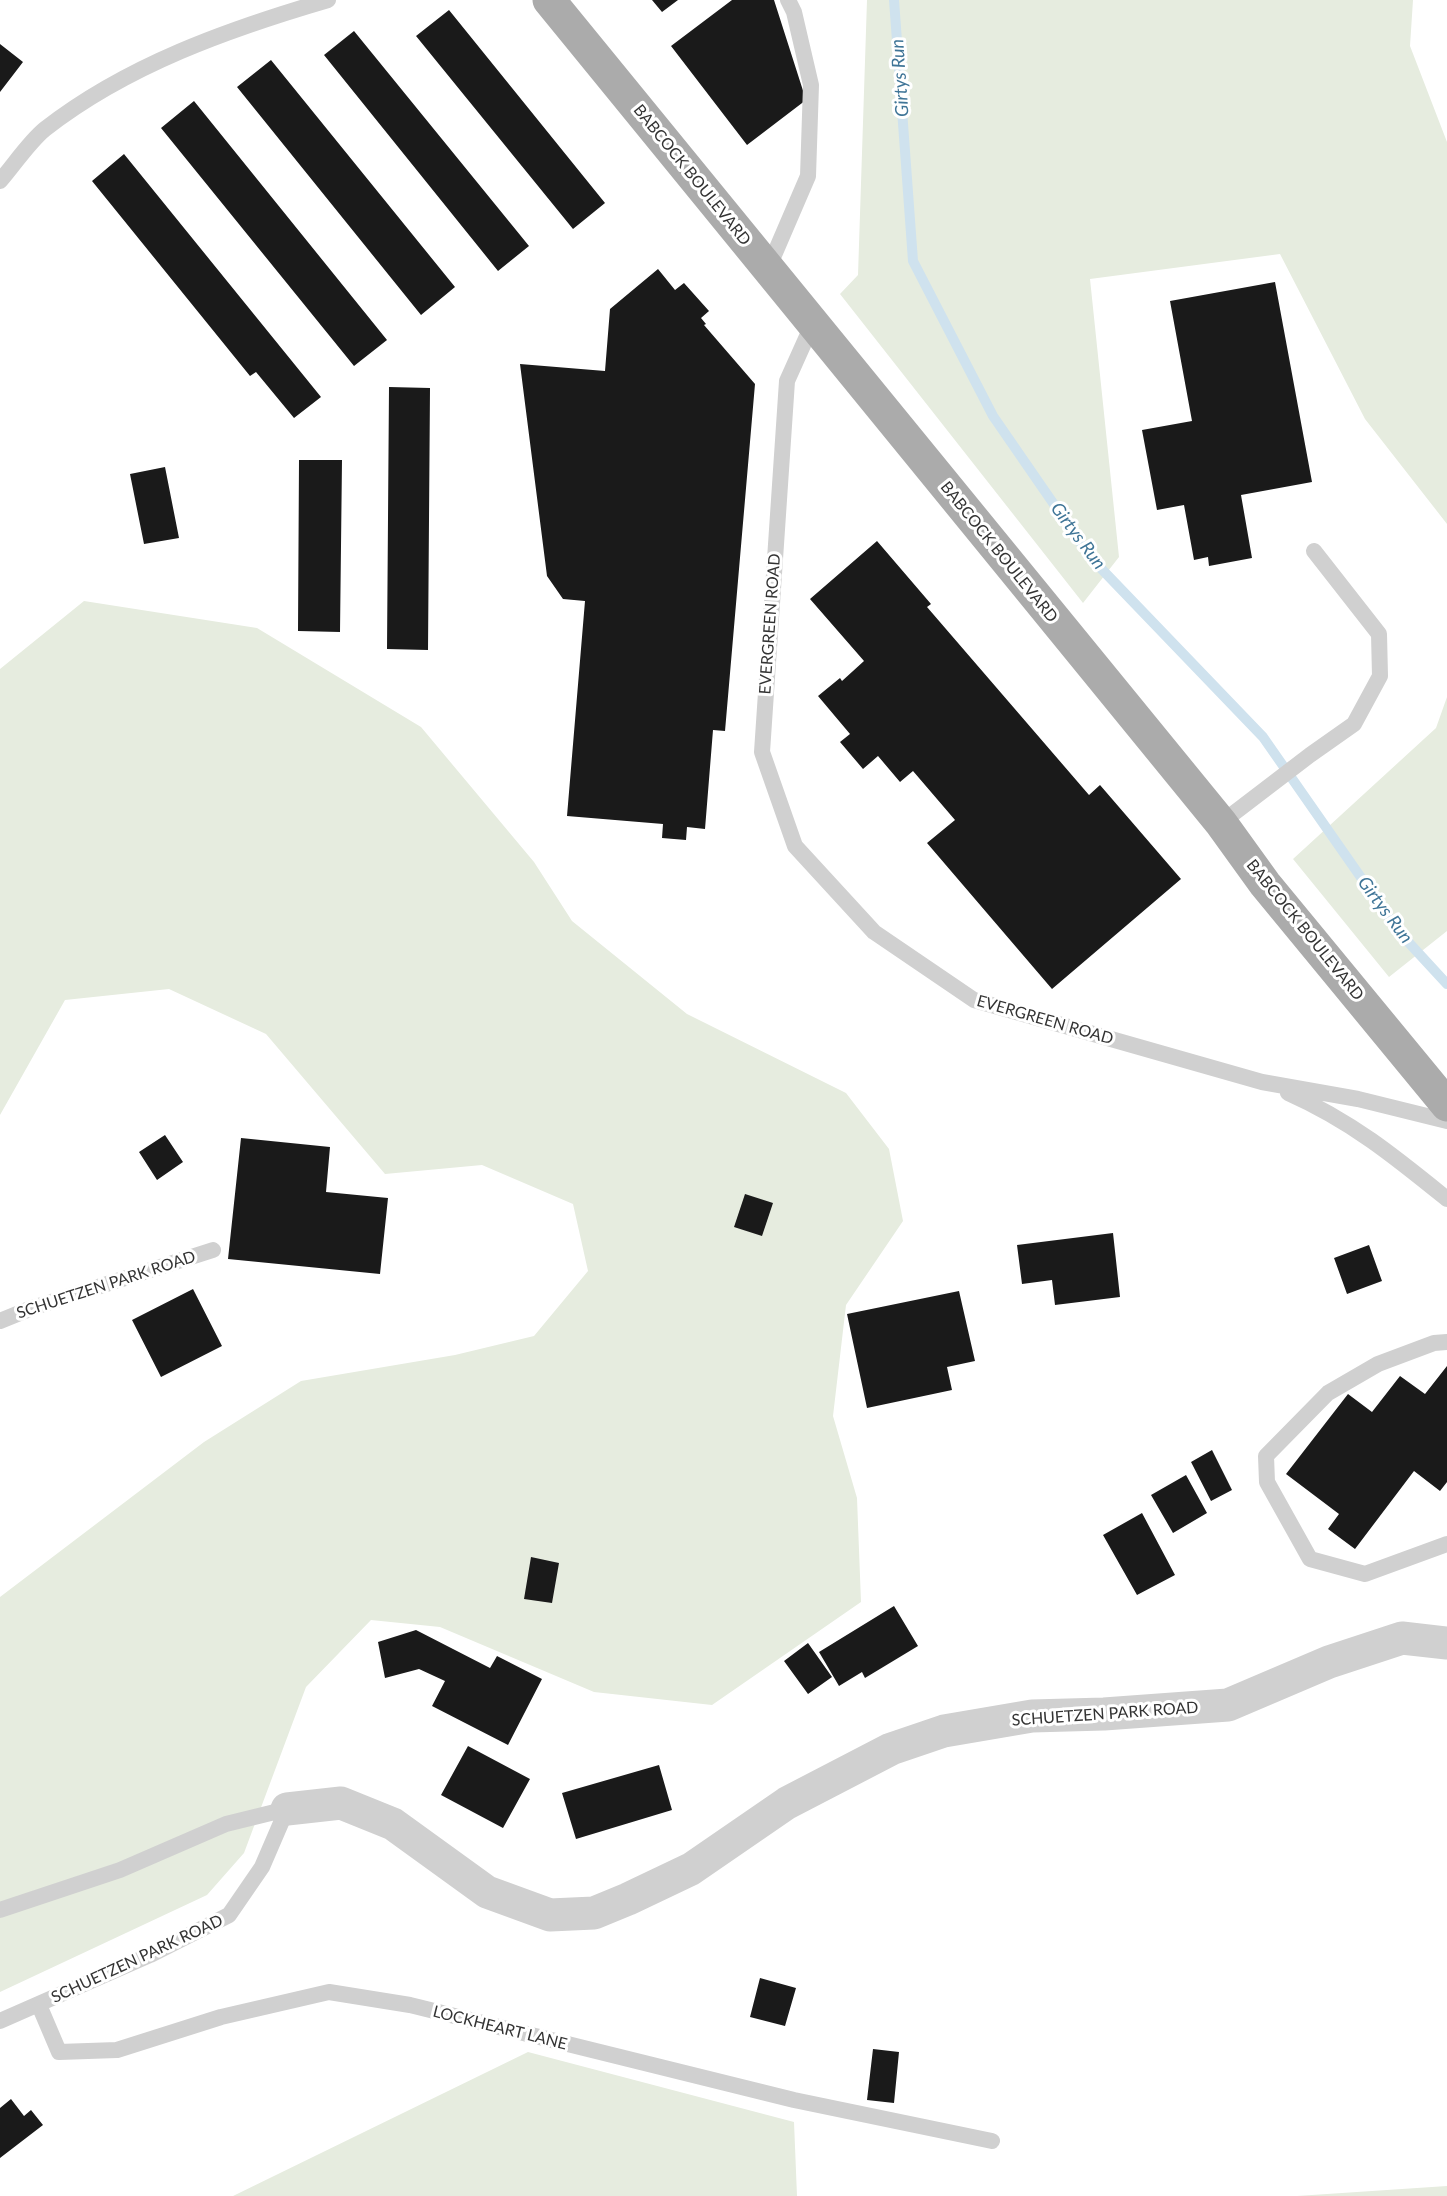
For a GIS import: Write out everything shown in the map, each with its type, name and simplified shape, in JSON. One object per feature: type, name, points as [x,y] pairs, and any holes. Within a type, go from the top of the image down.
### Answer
[{"type":"main road","name":"BABCOCK BOULEVARD","points":[[549,0],[1221,823],[1265,884],[1447,1105]]},
{"type":"street","name":"SCHUETZEN PARK ROAD","points":[[287,1809],[341,1803],[393,1824],[487,1892],[550,1915],[594,1913],[692,1869],[787,1803],[891,1749],[944,1731],[1032,1716],[1104,1714],[1228,1705],[1329,1662],[1401,1638],[1447,1643]]},
{"type":"lane","points":[[0,181],[44,130],[106,88],[188,48],[328,0]]},
{"type":"lane","points":[[768,269],[808,176],[809,166],[811,85],[794,12],[788,0]]},
{"type":"lane","name":"EVERGREEN ROAD","points":[[813,323],[787,381],[762,752],[795,846],[874,932],[974,1000],[1262,1082],[1358,1099],[1447,1121]]},
{"type":"lane","points":[[1221,823],[1354,724],[1380,676],[1379,634],[1314,551]]},
{"type":"lane","points":[[1262,1082],[1323,1108],[1383,1147],[1447,1199]]},
{"type":"lane","name":"SCHUETZEN PARK ROAD","points":[[0,1321],[32,1308],[213,1250]]},
{"type":"lane","points":[[1447,1342],[1434,1343],[1378,1364],[1328,1393],[1266,1456],[1267,1482],[1310,1559],[1365,1574],[1447,1544]]},
{"type":"lane","name":"SCHUETZEN PARK ROAD","points":[[0,1910],[120,1870],[226,1824],[287,1809]]},
{"type":"lane","name":"SCHUETZEN PARK ROAD","points":[[0,2021],[150,1955],[229,1915],[262,1867],[287,1809]]},
{"type":"lane","name":"LOCKHEART LANE","points":[[39,2005],[59,2052],[117,2050],[221,2017],[329,1992],[410,2005],[794,2100],[992,2141]]},
{"type":"shaded area","points":[[867,0],[1413,0],[1410,46],[1447,142],[1447,524],[1365,419],[1280,254],[1090,279],[1119,557],[1083,603],[840,294],[858,275]]},
{"type":"shaded area","points":[[84,601],[257,628],[421,727],[534,862],[572,921],[687,1014],[846,1093],[889,1149],[903,1221],[846,1305],[833,1416],[857,1498],[861,1602],[712,1705],[594,1692],[440,1627],[371,1620],[306,1687],[244,1853],[207,1895],[0,1992],[0,1597],[204,1442],[301,1381],[455,1355],[534,1336],[588,1271],[573,1204],[482,1165],[385,1174],[266,1034],[169,989],[65,1000],[0,1115],[0,669]]},
{"type":"shaded area","points":[[1447,697],[1447,931],[1389,977],[1293,859],[1436,728]]},
{"type":"shaded area","points":[[528,2052],[794,2122],[797,2196],[233,2196]]},
{"type":"shaded area","points":[[1447,2186],[1447,2196],[1297,2196]]},
{"type":"building","points":[[652,0],[678,0],[662,12]]},
{"type":"building","points":[[732,0],[774,0],[806,100],[747,145],[671,46]]},
{"type":"building","points":[[449,10],[605,203],[573,229],[416,36]]},
{"type":"building","points":[[354,31],[529,246],[498,271],[324,55]]},
{"type":"building","points":[[0,44],[23,62],[0,92]]},
{"type":"building","points":[[271,60],[455,287],[421,315],[237,87]]},
{"type":"building","points":[[194,101],[387,340],[354,366],[161,128]]},
{"type":"building","points":[[124,154],[321,397],[294,418],[256,372],[250,376],[92,181]]},
{"type":"building","points":[[658,269],[675,290],[684,283],[709,311],[701,318],[706,324],[704,325],[755,384],[725,731],[713,730],[705,829],[687,827],[686,840],[662,838],[663,824],[567,816],[585,601],[563,599],[547,576],[520,364],[605,371],[610,309]]},
{"type":"building","points":[[1275,282],[1312,482],[1241,495],[1252,558],[1209,566],[1208,557],[1194,560],[1184,505],[1157,510],[1142,430],[1192,421],[1170,301]]},
{"type":"building","points":[[389,387],[430,388],[428,650],[387,649]]},
{"type":"building","points":[[299,460],[342,460],[340,632],[298,631]]},
{"type":"building","points":[[165,467],[179,538],[144,544],[130,474]]},
{"type":"building","points":[[877,541],[931,604],[927,607],[1089,795],[1100,785],[1181,879],[1052,989],[927,843],[955,820],[913,771],[900,782],[878,756],[863,769],[840,742],[850,734],[818,696],[840,678],[842,681],[864,661],[810,599]]},
{"type":"building","points":[[165,1135],[183,1162],[157,1180],[139,1152]]},
{"type":"building","points":[[241,1138],[330,1147],[326,1192],[388,1198],[380,1274],[228,1259]]},
{"type":"building","points":[[745,1194],[773,1203],[762,1236],[734,1227]]},
{"type":"building","points":[[1113,1233],[1120,1297],[1055,1305],[1052,1280],[1022,1284],[1017,1245]]},
{"type":"building","points":[[1369,1245],[1382,1281],[1347,1294],[1334,1258]]},
{"type":"building","points":[[193,1289],[222,1346],[161,1377],[132,1320]]},
{"type":"building","points":[[959,1291],[975,1361],[947,1367],[952,1390],[867,1408],[847,1314]]},
{"type":"building","points":[[1447,1366],[1447,1482],[1440,1491],[1414,1471],[1355,1549],[1328,1529],[1339,1514],[1286,1474],[1348,1394],[1372,1412],[1400,1376],[1425,1394]]},
{"type":"building","points":[[1212,1450],[1232,1490],[1211,1501],[1191,1462]]},
{"type":"building","points":[[1186,1475],[1207,1513],[1173,1533],[1151,1495]]},
{"type":"building","points":[[1142,1513],[1175,1575],[1137,1595],[1103,1535]]},
{"type":"building","points":[[531,1557],[559,1563],[552,1603],[524,1599]]},
{"type":"building","points":[[894,1606],[918,1646],[865,1678],[862,1672],[839,1686],[819,1652]]},
{"type":"building","points":[[416,1630],[490,1668],[497,1656],[542,1679],[508,1745],[432,1706],[445,1681],[419,1669],[385,1678],[378,1642]]},
{"type":"building","points":[[808,1643],[832,1677],[808,1694],[784,1661]]},
{"type":"building","points":[[468,1746],[530,1779],[503,1828],[441,1795]]},
{"type":"building","points":[[659,1765],[672,1810],[576,1839],[562,1793]]},
{"type":"building","points":[[760,1978],[796,1988],[785,2026],[750,2017]]},
{"type":"building","points":[[873,2049],[899,2052],[894,2103],[867,2100]]},
{"type":"building","points":[[11,2099],[24,2116],[31,2110],[43,2125],[0,2158],[0,2108]]},
{"type":"waterway","name":"Girtys Run","points":[[894,0],[913,261],[993,416],[1091,558],[1263,737],[1399,932],[1447,984]]}]
